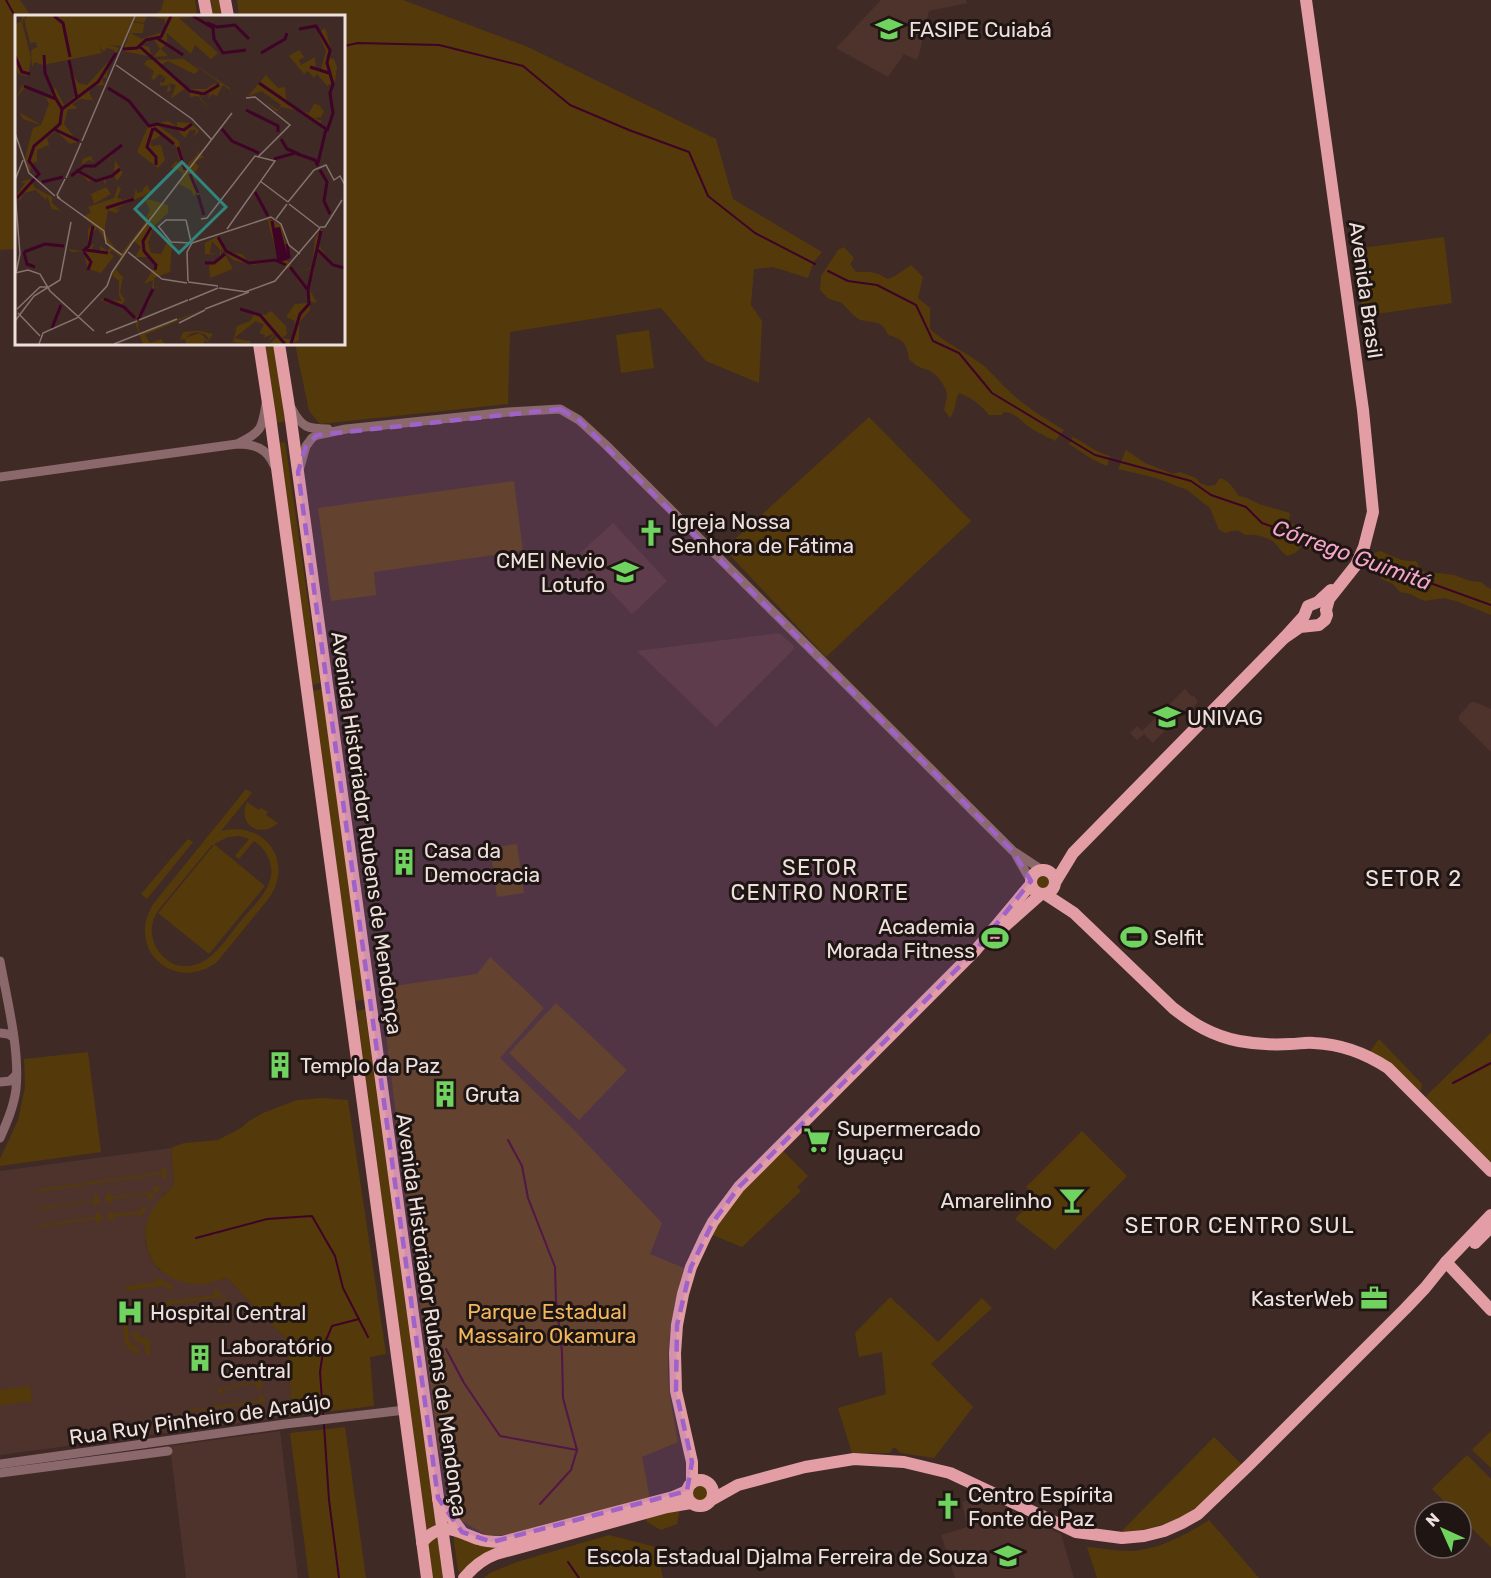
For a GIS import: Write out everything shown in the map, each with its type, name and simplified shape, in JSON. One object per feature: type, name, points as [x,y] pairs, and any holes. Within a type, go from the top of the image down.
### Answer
[{"type":"main road","points":[[204,0],[207,15]]},
{"type":"main road","points":[[225,0],[228,15]]},
{"type":"main road","name":"Avenida Brasil","points":[[1284,638],[1300,627],[1319,625],[1324,622],[1329,599],[1356,564],[1364,547],[1373,512],[1363,410],[1306,0]]},
{"type":"main road","name":"Avenida Historiador Rubens de Mendonça","points":[[259,345],[427,1578]]},
{"type":"main road","name":"Avenida Historiador Rubens de Mendonça","points":[[279,345],[449,1578]]},
{"type":"main road","name":"Avenida Brasil","points":[[1056,882],[1073,854],[1284,638],[1304,616],[1308,606],[1319,601],[1344,579]]},
{"type":"main road","name":"Avenida Brasil","points":[[1044,870],[1073,854]]},
{"type":"main road","points":[[975,951],[1035,874],[1044,870],[1053,874],[1074,913]]},
{"type":"main road","points":[[1031,882],[1035,891],[1074,913],[1190,1022],[1204,1030],[1240,1042],[1313,1043],[1342,1046],[1373,1058],[1388,1068],[1491,1170]]},
{"type":"main road","points":[[1056,882],[1052,891],[1043,894],[975,951],[739,1187],[709,1229],[691,1267],[683,1294],[675,1353],[676,1391],[692,1462],[690,1492],[697,1507],[704,1506],[738,1485],[805,1467],[854,1459],[904,1462],[950,1473],[1076,1532],[1122,1538],[1164,1531],[1198,1514],[1249,1465],[1425,1288],[1491,1215]]},
{"type":"main road","points":[[1448,1264],[1491,1227]]},
{"type":"main road","points":[[1448,1264],[1491,1310]]},
{"type":"main road","points":[[692,1462],[714,1491],[712,1499]]},
{"type":"main road","points":[[464,1578],[477,1564],[488,1557],[690,1492],[700,1480],[709,1483],[738,1485]]},
{"type":"main road","points":[[438,1498],[462,1532]]},
{"type":"main road","points":[[422,1542],[441,1529],[452,1528],[480,1540],[502,1542],[578,1527]]},
{"type":"street","points":[[237,444],[254,436],[260,430],[267,394]]},
{"type":"street","points":[[288,401],[298,421],[304,426],[316,429],[346,429]]},
{"type":"street","points":[[298,472],[306,446],[317,435],[346,429],[508,412],[560,409],[579,420],[1013,851],[1044,870]]},
{"type":"street","points":[[0,477],[237,444],[258,446],[266,452],[272,459],[278,475]]},
{"type":"street","points":[[1013,851],[1031,882]]},
{"type":"street","points":[[0,961],[13,1037],[16,1089],[9,1117],[0,1138]]},
{"type":"street","points":[[0,1033],[13,1037]]},
{"type":"street","points":[[0,1082],[10,1081],[15,1076]]},
{"type":"street","name":"Rua Ruy Pinheiro de Araújo","points":[[0,1473],[285,1424],[405,1410]]},
{"type":"street","name":"Rua Ruy Pinheiro de Araújo","points":[[0,1464],[167,1446]]},
{"type":"highlighted area","points":[[560,409],[579,420],[1013,851],[1031,881],[975,951],[739,1187],[713,1222],[691,1267],[677,1325],[676,1391],[692,1462],[687,1491],[492,1542],[462,1532],[438,1498],[298,472],[306,446],[317,435]]},
{"type":"shaded area","name":"FASIPE Cuiabá","points":[[881,0],[966,0],[967,3],[929,11],[916,60],[904,54],[888,77],[836,48]]},
{"type":"shaded area","name":"CMEI Nevio Lotufo","points":[[613,523],[667,581],[632,614],[577,556]]},
{"type":"shaded area","points":[[779,633],[793,645],[794,649],[716,727],[637,651]]},
{"type":"shaded area","name":"UNIVAG","points":[[1185,689],[1192,697],[1194,695],[1198,702],[1189,711],[1186,709],[1153,743],[1144,734],[1137,740],[1130,733],[1137,726],[1142,731]]},
{"type":"shaded area","points":[[1471,702],[1491,709],[1491,752],[1459,720],[1459,716]]},
{"type":"shaded area","name":"Hospital Central","points":[[171,1148],[174,1186],[165,1193],[146,1227],[145,1243],[150,1257],[159,1270],[215,1281],[227,1278],[287,1340],[292,1416],[0,1455],[0,1171]]},
{"type":"shaded area","points":[[280,1431],[298,1578],[186,1578],[170,1446]]},
{"type":"shaded area","name":"Escola Estadual Djalma Ferreira de Souza","points":[[982,1496],[1061,1534],[1074,1578],[955,1578],[941,1535],[967,1527],[962,1502]]},
{"type":"green space","points":[[0,0],[20,0],[30,15],[15,15],[15,249],[0,250]]},
{"type":"green space","points":[[164,0],[195,0],[197,15],[154,15],[161,10]]},
{"type":"green space","points":[[211,0],[220,0],[222,15],[213,15]]},
{"type":"green space","points":[[237,0],[403,0],[528,47],[716,139],[733,199],[822,252],[813,263],[808,278],[773,267],[754,269],[751,305],[762,321],[759,383],[706,361],[661,308],[510,332],[508,404],[320,424],[309,411],[295,345],[345,345],[345,15],[239,15]]},
{"type":"green space","points":[[1444,237],[1452,303],[1363,316],[1354,249]]},
{"type":"green space","points":[[844,247],[854,258],[850,264],[856,272],[873,272],[888,279],[911,265],[923,277],[918,298],[930,308],[930,329],[984,366],[1027,406],[1064,430],[1055,441],[1032,429],[1011,413],[989,415],[976,402],[959,393],[950,418],[944,410],[946,391],[933,372],[916,366],[909,359],[903,343],[888,335],[884,327],[878,323],[860,320],[842,303],[829,299],[820,290],[821,276],[838,250]]},
{"type":"green space","points":[[649,330],[654,368],[621,373],[616,335]]},
{"type":"green space","points":[[263,345],[273,345],[288,421],[277,423]]},
{"type":"green space","points":[[869,417],[971,521],[826,657],[724,549]]},
{"type":"green space","points":[[1073,437],[1100,453],[1110,456],[1107,466],[1069,444]]},
{"type":"green space","points":[[285,442],[320,683],[312,685],[277,443]]},
{"type":"green space","points":[[1126,450],[1145,463],[1173,474],[1180,472],[1208,486],[1215,485],[1220,478],[1223,479],[1239,496],[1290,513],[1289,522],[1330,542],[1331,546],[1343,545],[1352,553],[1344,561],[1301,547],[1295,553],[1287,556],[1267,538],[1245,535],[1238,531],[1226,533],[1219,530],[1210,508],[1187,490],[1156,478],[1118,469]]},
{"type":"green space","points":[[514,481],[523,551],[374,572],[376,595],[331,601],[318,508]]},
{"type":"green space","points":[[1380,551],[1401,560],[1416,561],[1422,571],[1454,575],[1481,582],[1491,589],[1491,615],[1456,601],[1444,598],[1424,601],[1400,592],[1393,584],[1381,579],[1378,571],[1364,568],[1374,553]]},
{"type":"green space","points":[[322,689],[365,1000],[355,1001],[312,691]]},
{"type":"green space","points":[[246,789],[252,793],[221,831],[236,829],[262,838],[271,846],[277,858],[279,870],[276,884],[269,898],[217,962],[201,970],[185,973],[170,969],[158,961],[149,950],[145,936],[146,920],[154,903]],"holes":[[[240,836],[249,839],[235,856],[239,859],[254,841],[265,852],[270,861],[271,876],[263,895],[214,954],[206,960],[187,966],[176,965],[164,958],[154,942],[152,927],[155,917],[160,908],[212,845],[214,845],[158,913],[209,954],[265,886],[214,844],[228,837]]]},
{"type":"green space","points":[[247,802],[259,810],[261,808],[268,812],[266,815],[278,823],[264,830],[252,827],[245,817]]},
{"type":"green space","points":[[188,839],[193,842],[147,899],[141,894]]},
{"type":"green space","points":[[517,844],[524,893],[497,897],[490,848]]},
{"type":"green space","points":[[1043,872],[1050,875],[1053,882],[1050,889],[1043,892],[1036,889],[1033,882],[1036,875]]},
{"type":"green space","name":"Parque Estadual Massairo Okamura","points":[[490,957],[544,1008],[500,1058],[573,1129],[662,1223],[650,1254],[684,1268],[672,1320],[668,1360],[669,1390],[678,1442],[642,1457],[650,1499],[518,1533],[489,1537],[457,1518],[438,1446],[380,988],[477,974]]},
{"type":"green space","points":[[556,1003],[627,1070],[579,1120],[509,1053]]},
{"type":"green space","points":[[365,1009],[436,1527],[425,1530],[357,1011]]},
{"type":"green space","points":[[1491,1033],[1491,1162],[1424,1100]]},
{"type":"green space","points":[[1379,1039],[1422,1084],[1421,1090],[1416,1091],[1369,1053]]},
{"type":"green space","points":[[88,1052],[101,1152],[0,1166],[0,1159],[18,1120],[25,1087],[24,1059]]},
{"type":"green space","points":[[323,1098],[348,1100],[386,1354],[370,1357],[374,1406],[292,1416],[287,1340],[227,1278],[203,1284],[185,1283],[163,1272],[148,1252],[146,1227],[155,1206],[174,1185],[171,1148],[184,1143],[218,1140],[263,1113],[297,1100]]},
{"type":"green space","points":[[1082,1131],[1127,1176],[1055,1250],[1015,1219],[1036,1197],[1026,1187]]},
{"type":"green space","points":[[782,1150],[808,1176],[797,1187],[801,1191],[742,1247],[710,1234],[762,1169]]},
{"type":"green space","points":[[162,1168],[165,1168],[167,1176],[165,1179],[162,1174],[35,1192],[35,1190],[162,1172]]},
{"type":"green space","points":[[162,1186],[150,1199],[147,1194],[111,1199],[111,1204],[106,1200],[106,1195],[110,1192],[111,1197],[154,1192],[154,1187]]},
{"type":"green space","points":[[94,1195],[100,1200],[95,1206],[94,1201],[37,1210],[37,1208],[94,1200]]},
{"type":"green space","points":[[142,1206],[146,1207],[141,1218],[139,1214],[113,1217],[113,1222],[108,1218],[112,1210],[113,1214],[141,1211]]},
{"type":"green space","points":[[96,1213],[99,1213],[102,1218],[97,1224],[96,1219],[39,1227],[39,1225],[96,1217]]},
{"type":"green space","points":[[156,1277],[174,1286],[174,1289],[167,1289],[166,1285],[126,1291],[126,1286],[156,1282]]},
{"type":"green space","points":[[213,1290],[217,1290],[228,1302],[224,1303],[222,1297],[147,1308],[147,1304],[214,1295]]},
{"type":"green space","points":[[890,1297],[938,1342],[982,1298],[992,1308],[931,1364],[973,1407],[934,1458],[900,1453],[896,1448],[893,1448],[890,1453],[852,1453],[838,1408],[886,1394],[882,1352],[859,1357],[855,1333]]},
{"type":"green space","points":[[121,1313],[125,1313],[130,1343],[138,1348],[139,1354],[137,1355],[125,1344]]},
{"type":"green space","points":[[137,1332],[141,1338],[148,1338],[151,1354],[146,1355],[144,1344],[134,1338],[132,1333]]},
{"type":"green space","points":[[262,1381],[262,1387],[257,1390],[256,1384],[222,1389],[222,1394],[219,1394],[218,1388]]},
{"type":"green space","points":[[30,1386],[32,1401],[0,1405],[0,1390]]},
{"type":"green space","points":[[263,1395],[265,1402],[187,1412],[187,1410],[259,1400],[259,1396]]},
{"type":"green space","points":[[345,1427],[366,1578],[309,1578],[290,1433]]},
{"type":"green space","points":[[1491,1431],[1491,1468],[1472,1450]]},
{"type":"green space","points":[[1214,1437],[1242,1465],[1210,1497],[1189,1513],[1160,1525],[1119,1534]]},
{"type":"green space","points":[[1467,1455],[1491,1479],[1491,1547],[1473,1530],[1473,1500],[1443,1500],[1432,1489]]},
{"type":"green space","points":[[696,1484],[704,1484],[709,1489],[707,1500],[696,1502],[691,1497],[691,1489]]},
{"type":"green space","points":[[680,1508],[677,1524],[661,1530],[646,1520],[647,1517]]},
{"type":"green space","points":[[1209,1520],[1259,1578],[1097,1578],[1087,1547],[1119,1551],[1151,1548],[1181,1536]]},
{"type":"green space","points":[[437,1533],[443,1578],[432,1578],[427,1541]]},
{"type":"green space","points":[[453,1534],[504,1545],[461,1574],[458,1571]]},
{"type":"green space","points":[[609,1535],[656,1547],[663,1578],[484,1578],[490,1573],[517,1562]]},
{"type":"waterway","points":[[6,0],[15,16]]},
{"type":"waterway","name":"Córrego Guimitá","points":[[345,46],[358,43],[439,45],[523,66],[570,105],[689,152],[708,196],[755,233],[815,264]]},
{"type":"waterway","name":"Córrego Guimitá","points":[[828,271],[848,281],[877,285],[916,305],[933,341],[959,353],[992,393],[1095,455],[1191,481],[1211,495],[1246,507],[1262,523],[1355,556]]},
{"type":"waterway","name":"Córrego Guimitá","points":[[1364,559],[1491,605]]},
{"type":"waterway","points":[[1453,1083],[1491,1063]]},
{"type":"waterway","points":[[508,1140],[522,1166],[528,1198],[555,1267],[562,1352],[563,1398],[577,1450]]},
{"type":"waterway","points":[[196,1238],[267,1219],[312,1216],[335,1256],[343,1288],[368,1337]]},
{"type":"waterway","points":[[323,1414],[320,1372],[324,1345],[332,1326],[359,1319]]},
{"type":"waterway","points":[[446,1349],[464,1383],[500,1436],[577,1450],[571,1470],[540,1504]]},
{"type":"waterway","points":[[324,1425],[329,1500],[339,1578]]},
{"type":"waterway","points":[[568,1562],[579,1578]]},
{"type":"place","name":"FASIPE Cuiabá","points":[[889,29]]},
{"type":"place","name":"Igreja Nossa Senhora de Fátima","points":[[651,533]]},
{"type":"place","name":"CMEI Nevio Lotufo","points":[[625,572]]},
{"type":"place","name":"UNIVAG","points":[[1167,717]]},
{"type":"place","name":"Casa da Democracia","points":[[404,862]]},
{"type":"place","name":"Selfit","points":[[1134,937]]},
{"type":"place","name":"Academia Morada Fitness","points":[[995,938]]},
{"type":"place","name":"Templo da Paz","points":[[280,1065]]},
{"type":"place","name":"Gruta","points":[[445,1094]]},
{"type":"place","name":"Supermercado Iguaçu","points":[[817,1140]]},
{"type":"place","name":"Amarelinho","points":[[1072,1200]]},
{"type":"place","name":"KasterWeb","points":[[1374,1298]]},
{"type":"place","name":"Hospital Central","points":[[130,1312]]},
{"type":"place","name":"Laboratório Central","points":[[200,1358]]},
{"type":"place","name":"Centro Espírita Fonte de Paz","points":[[948,1506]]},
{"type":"place","name":"Escola Estadual Djalma Ferreira de Souza","points":[[1008,1556]]},
{"type":"district","name":"SETOR 2","points":[[1414,878]]},
{"type":"district","name":"SETOR CENTRO NORTE","points":[[820,880]]},
{"type":"district","name":"SETOR CENTRO SUL","points":[[1240,1225]]}]
